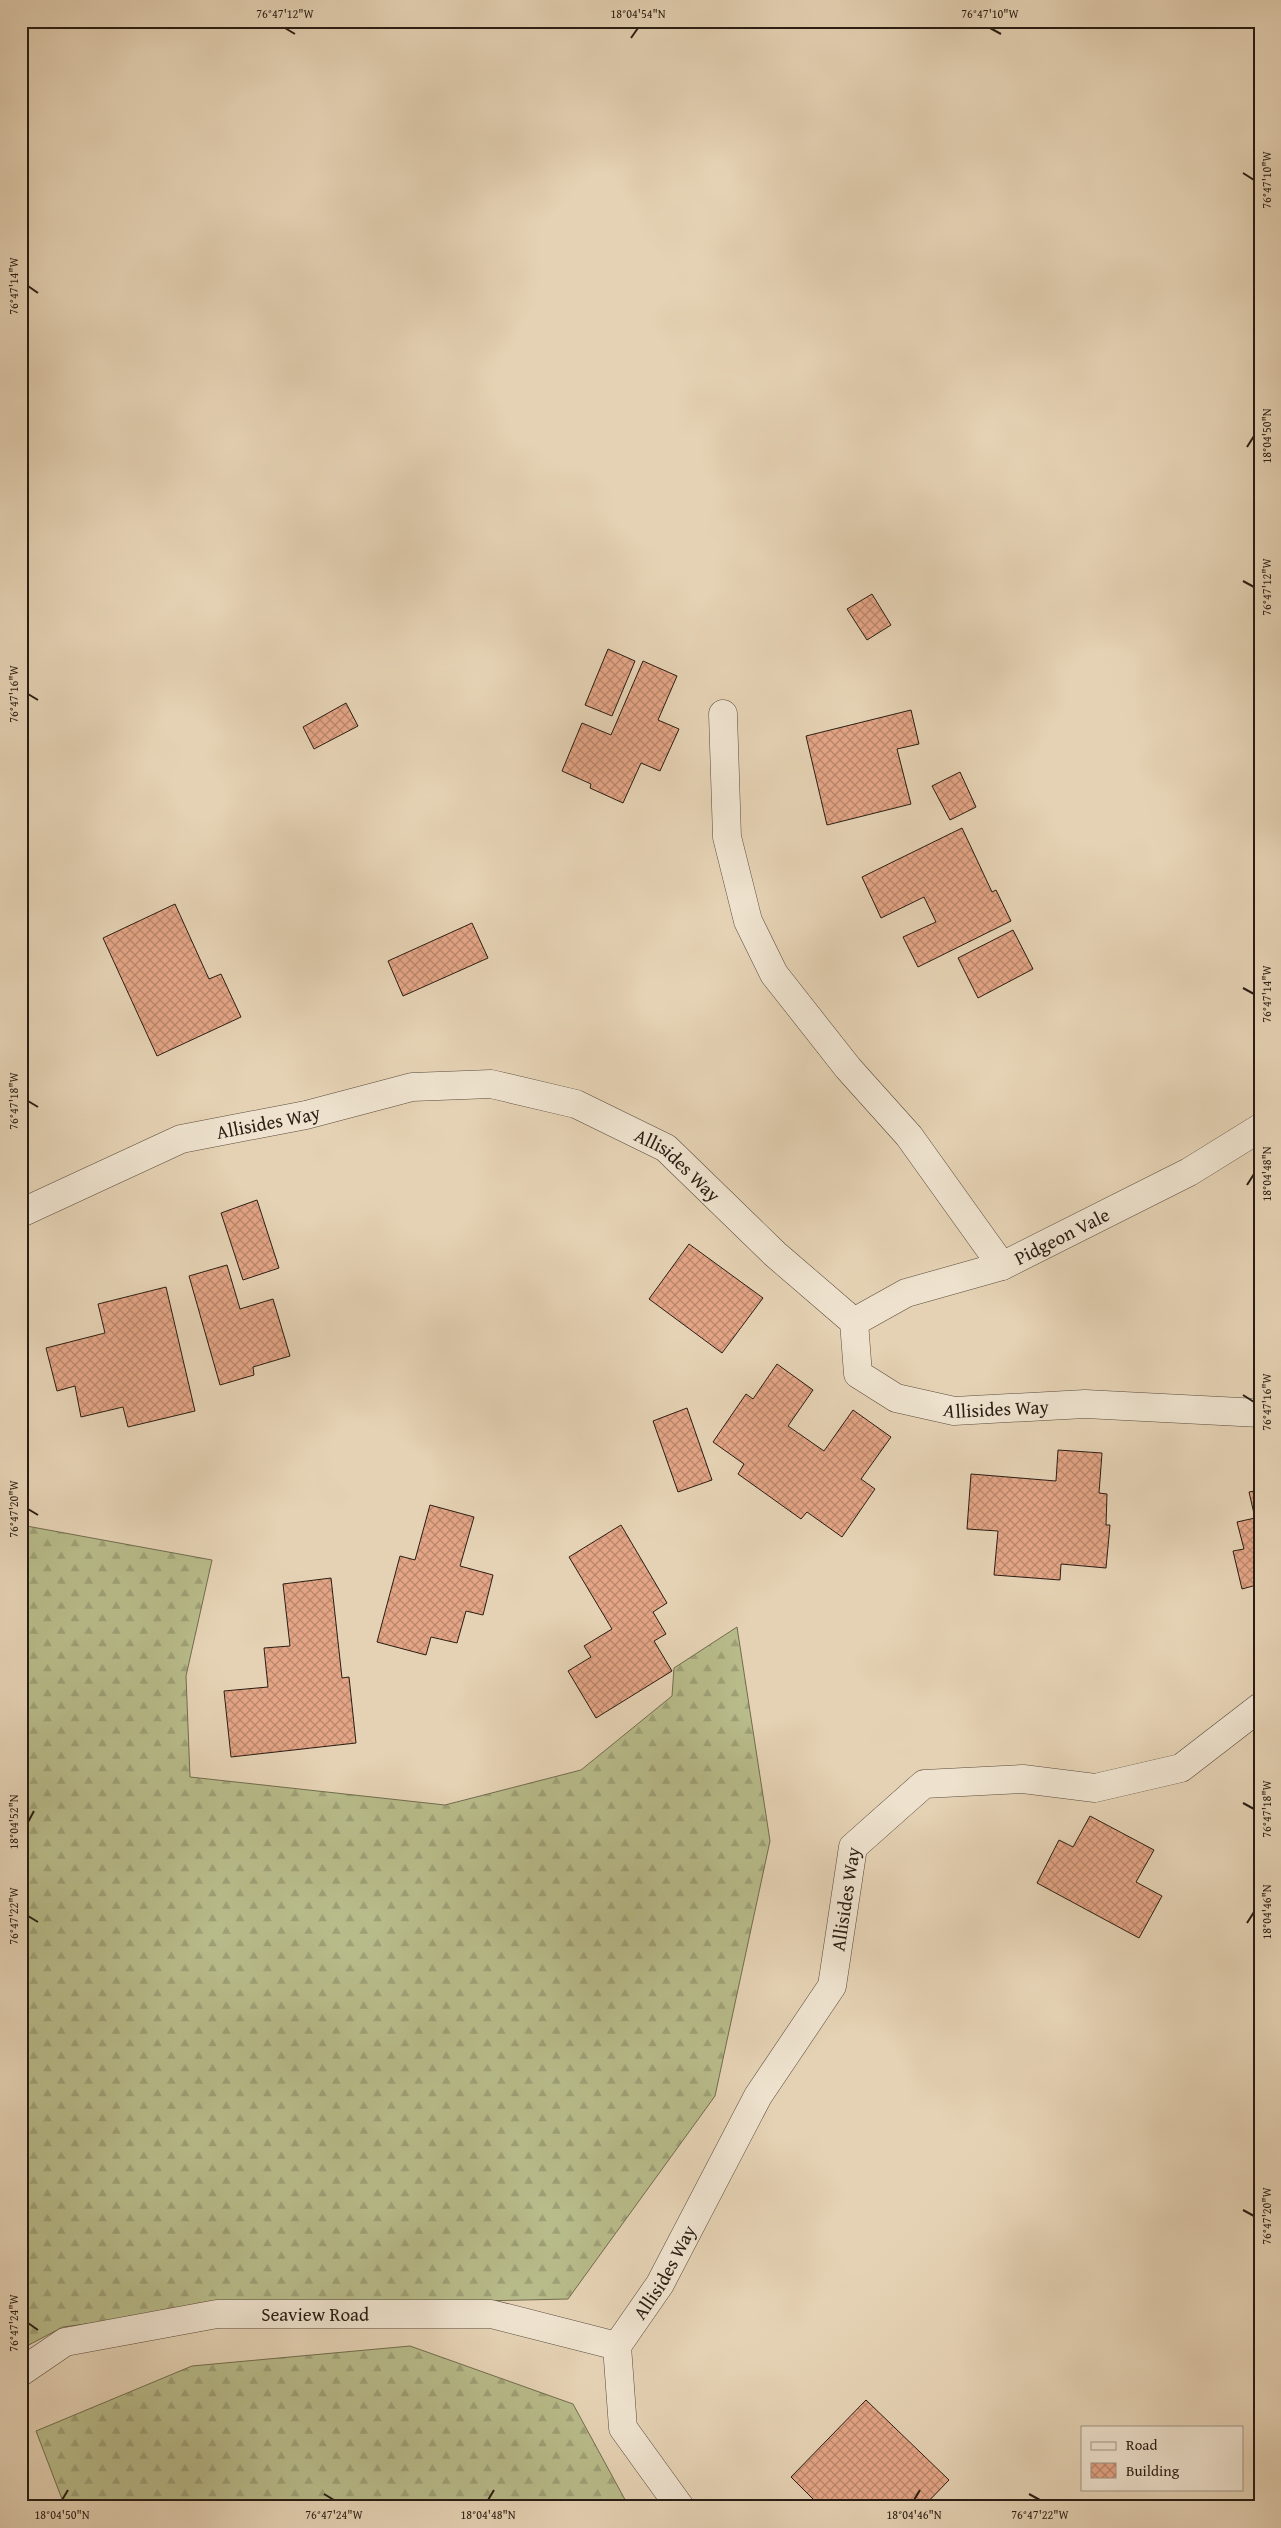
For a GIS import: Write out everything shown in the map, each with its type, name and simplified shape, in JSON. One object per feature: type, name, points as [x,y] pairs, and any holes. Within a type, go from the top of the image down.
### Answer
[{"type":"street","points":[[724,714],[727,837],[748,921],[774,974],[848,1068],[909,1136],[1002,1266]]},
{"type":"street","name":"Allisides Way","points":[[21,1214],[181,1139],[306,1115],[412,1087],[491,1084],[576,1104],[666,1148],[775,1254],[854,1322],[858,1374],[896,1398],[954,1411],[1085,1404],[1260,1413]]},
{"type":"street","name":"Pidgeon Vale","points":[[854,1322],[906,1293],[1002,1266],[1189,1172],[1260,1128]]},
{"type":"street","name":"Allisides Way","points":[[617,2346],[660,2284],[758,2096],[832,1986],[853,1847],[924,1784],[1022,1779],[1095,1788],[1181,1768],[1260,1707]]},
{"type":"street","name":"Seaview Road","points":[[21,2372],[65,2342],[217,2314],[491,2314],[617,2346]]},
{"type":"street","points":[[617,2346],[623,2428],[680,2507]]},
{"type":"green space","points":[[21,1525],[212,1560],[186,1676],[190,1777],[445,1805],[581,1770],[672,1696],[674,1668],[737,1627],[770,1841],[715,2096],[568,2299],[214,2307],[63,2327],[21,2349]]},
{"type":"green space","points":[[410,2346],[573,2404],[629,2507],[65,2507],[36,2431],[192,2366]]},
{"type":"building","points":[[872,594],[891,625],[867,640],[847,609]]},
{"type":"building","points":[[608,649],[635,661],[612,716],[585,705]]},
{"type":"building","points":[[643,661],[677,676],[658,720],[679,729],[660,771],[641,763],[623,803],[590,788],[591,784],[562,771],[582,723],[611,735]]},
{"type":"building","points":[[346,703],[358,726],[314,749],[303,727]]},
{"type":"building","points":[[911,710],[919,744],[897,749],[911,804],[827,825],[806,736]]},
{"type":"building","points":[[960,772],[976,807],[950,820],[932,786]]},
{"type":"building","points":[[962,828],[992,892],[996,890],[1011,921],[918,967],[903,937],[936,922],[924,897],[881,918],[862,877]]},
{"type":"building","points":[[175,904],[209,979],[221,974],[241,1017],[157,1056],[103,938]]},
{"type":"building","points":[[472,923],[488,958],[403,996],[388,961]]},
{"type":"building","points":[[1013,930],[1033,969],[978,998],[958,958]]},
{"type":"building","points":[[257,1200],[279,1268],[243,1280],[221,1213]]},
{"type":"building","points":[[689,1244],[763,1298],[722,1353],[649,1299]]},
{"type":"building","points":[[227,1265],[240,1309],[273,1299],[290,1356],[253,1367],[254,1375],[220,1385],[189,1276]]},
{"type":"building","points":[[166,1287],[195,1411],[128,1427],[123,1407],[81,1417],[75,1386],[57,1391],[46,1348],[105,1333],[98,1304]]},
{"type":"building","points":[[777,1364],[813,1390],[788,1426],[824,1451],[853,1410],[891,1437],[861,1479],[875,1489],[842,1537],[807,1512],[801,1519],[738,1474],[744,1464],[713,1442],[746,1394],[753,1399]]},
{"type":"building","points":[[687,1408],[712,1480],[678,1492],[653,1421]]},
{"type":"building","points":[[1058,1450],[1102,1453],[1099,1493],[1107,1494],[1106,1525],[1110,1525],[1106,1568],[1061,1564],[1060,1580],[994,1575],[998,1531],[967,1529],[971,1474],[1056,1481]]},
{"type":"building","points":[[1260,1490],[1260,1584],[1242,1589],[1233,1551],[1244,1549],[1237,1522],[1255,1518],[1249,1492]]},
{"type":"building","points":[[430,1505],[474,1517],[460,1566],[493,1575],[483,1615],[466,1611],[457,1643],[431,1637],[426,1655],[377,1642],[400,1556],[415,1560]]},
{"type":"building","points":[[621,1525],[667,1603],[653,1612],[666,1634],[654,1641],[672,1671],[596,1718],[568,1671],[591,1657],[584,1646],[612,1629],[569,1557]]},
{"type":"building","points":[[331,1578],[342,1678],[349,1677],[356,1743],[231,1757],[224,1691],[268,1687],[264,1648],[290,1646],[283,1584]]},
{"type":"building","points":[[1090,1816],[1154,1850],[1136,1882],[1162,1896],[1139,1938],[1037,1883],[1059,1840],[1073,1847]]},
{"type":"building","points":[[866,2400],[949,2480],[923,2507],[817,2507],[819,2505],[791,2477]]}]
